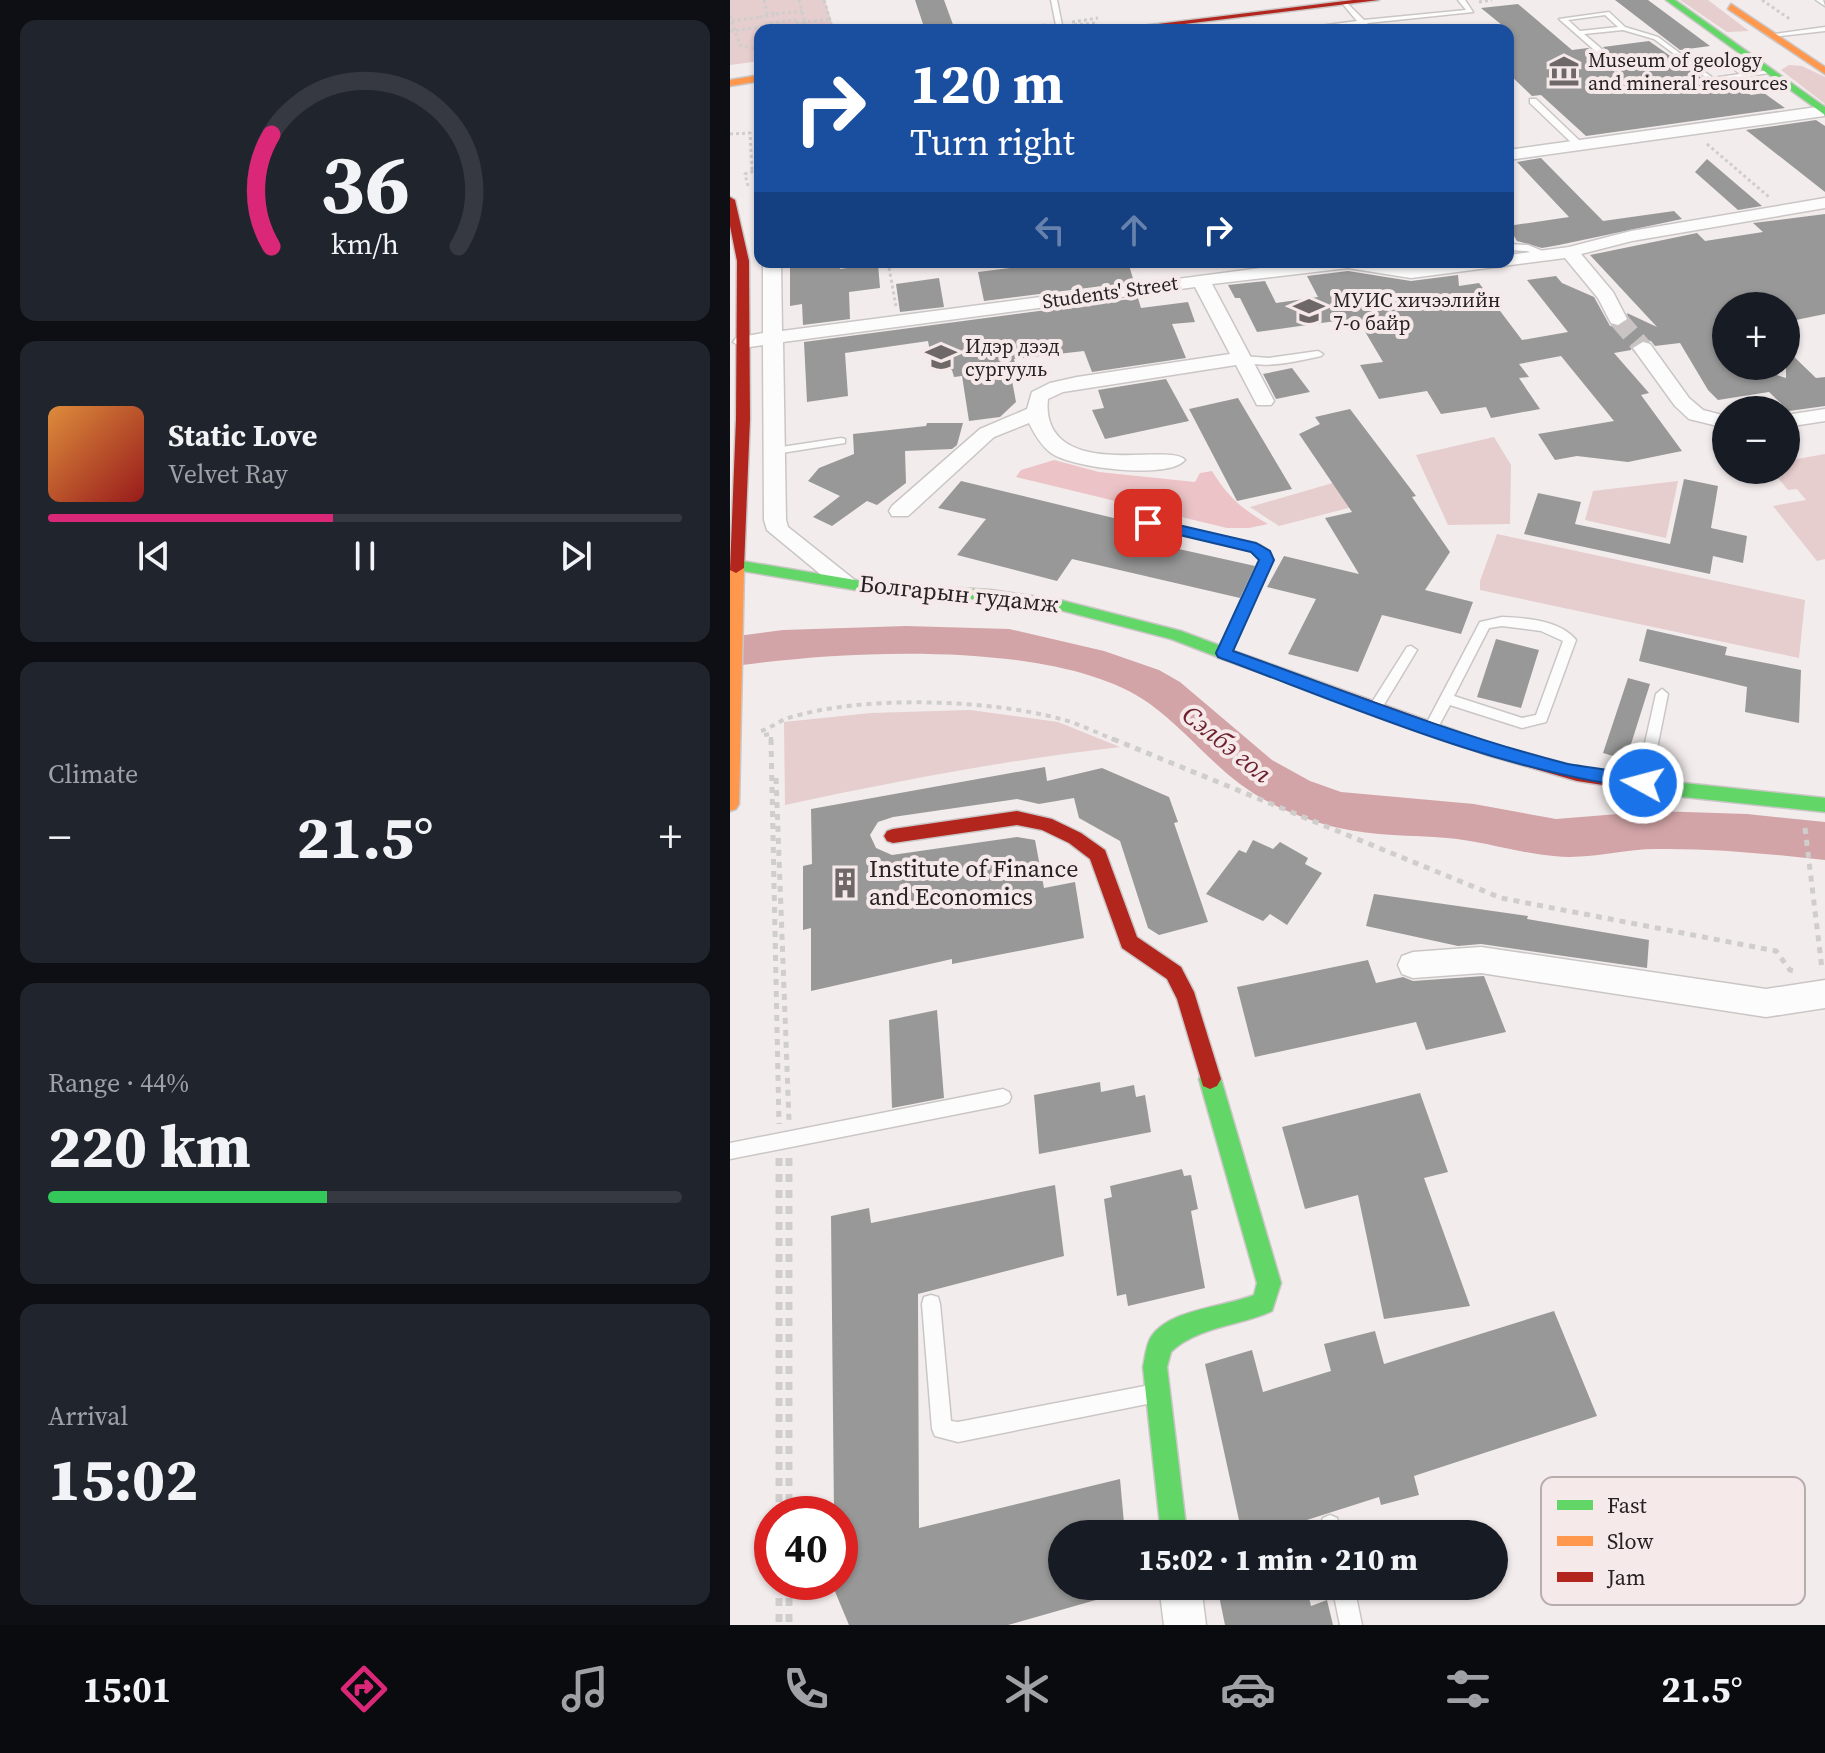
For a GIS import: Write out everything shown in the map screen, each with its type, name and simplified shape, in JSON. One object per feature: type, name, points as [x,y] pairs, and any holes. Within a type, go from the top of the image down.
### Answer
[{"type":"main road","points":[[1227,0],[1239,16]]},
{"type":"main road","points":[[1172,24],[1375,0]]},
{"type":"main road","points":[[1670,0],[1724,49],[1771,72],[1825,111]]},
{"type":"main road","points":[[1721,0],[1823,69]]},
{"type":"main road","points":[[1724,49],[1770,35]]},
{"type":"main road","points":[[1771,72],[1792,64],[1823,69]]},
{"type":"main road","points":[[730,83],[754,79]]},
{"type":"main road","points":[[730,200],[743,261],[743,419],[730,804]]},
{"type":"main road","name":"Болгарын гудамж","points":[[736,565],[873,588],[990,595],[1060,605],[1134,622],[1430,730],[1558,769],[1699,793],[1825,805]]},
{"type":"main road","points":[[893,836],[1017,818],[1046,824],[1075,838],[1098,855],[1129,942],[1174,973],[1187,998],[1269,1283],[1264,1303],[1250,1313],[1171,1332],[1160,1345],[1155,1367],[1172,1520]]},
{"type":"street","points":[[1514,154],[1825,111]]},
{"type":"street","points":[[1514,259],[1570,252],[1631,236],[1825,203]]},
{"type":"street","points":[[1570,252],[1606,296],[1618,319]]},
{"type":"street","points":[[772,268],[778,530],[844,581]]},
{"type":"street","name":"Students' Street","points":[[743,342],[1166,277],[1201,280],[1305,268]]},
{"type":"street","name":"Students' Street","points":[[1380,268],[1411,273],[1449,268]]},
{"type":"street","points":[[1201,280],[1264,401]]},
{"type":"street","points":[[1643,348],[1682,402],[1696,415],[1712,419]]},
{"type":"street","points":[[1174,460],[1144,463],[1077,457],[1054,447],[1042,430],[1037,412],[1039,396],[1057,387],[1211,361],[1242,359]]},
{"type":"street","points":[[900,511],[987,433],[1037,412]]},
{"type":"street","points":[[1800,419],[1825,415]]},
{"type":"street","points":[[1413,965],[1481,960],[1766,1003],[1825,994]]},
{"type":"street","points":[[1182,1600],[1185,1625]]},
{"type":"lane","points":[[1054,0],[1059,24]]},
{"type":"lane","points":[[1092,2],[1107,0]]},
{"type":"lane","points":[[1345,24],[1471,11],[1461,0]]},
{"type":"lane","points":[[1819,0],[1825,4]]},
{"type":"lane","points":[[1345,3],[1364,24]]},
{"type":"lane","points":[[1620,68],[1562,19],[1607,13],[1623,28]]},
{"type":"lane","points":[[1577,33],[1623,28],[1656,38],[1712,80],[1771,72]]},
{"type":"lane","points":[[1770,35],[1825,29]]},
{"type":"lane","points":[[1724,49],[1746,75]]},
{"type":"lane","points":[[1533,101],[1579,145]]},
{"type":"lane","points":[[1514,247],[1528,248],[1548,255]]},
{"type":"lane","points":[[1242,359],[1269,361],[1318,354]]},
{"type":"lane","points":[[775,451],[841,441]]},
{"type":"lane","points":[[1148,523],[1256,548],[1265,554],[1267,560],[1224,653]]},
{"type":"lane","points":[[1430,730],[1484,625],[1509,621],[1562,633],[1570,640],[1541,719],[1522,723],[1447,699]]},
{"type":"lane","points":[[1374,710],[1411,650]]},
{"type":"lane","points":[[1643,783],[1662,694]]},
{"type":"lane","points":[[730,1151],[1003,1097]]},
{"type":"lane","points":[[931,1304],[942,1429],[958,1432],[1158,1393]]},
{"type":"lane","points":[[1346,1600],[1351,1625]]},
{"type":"path","points":[[764,0],[767,13]]},
{"type":"path","points":[[799,0],[805,22]]},
{"type":"path","points":[[824,0],[831,24]]},
{"type":"path","points":[[1762,0],[1799,25]]},
{"type":"path","points":[[732,21],[761,17],[767,13],[802,11]]},
{"type":"path","points":[[771,24],[776,14]]},
{"type":"path","points":[[730,16],[732,31],[740,45],[754,48]]},
{"type":"path","points":[[761,17],[770,24]]},
{"type":"path","points":[[796,24],[830,19]]},
{"type":"path","points":[[732,31],[754,28]]},
{"type":"path","points":[[1692,131],[1775,202]]},
{"type":"path","points":[[730,134],[750,133],[752,170],[745,174],[748,187]]},
{"type":"path","points":[[773,729],[784,719],[849,709],[906,705],[965,705],[1032,712],[1063,719],[1501,898],[1776,951],[1790,970],[1801,973]]},
{"type":"path","points":[[759,736],[771,734],[779,1140],[779,1496]]},
{"type":"path","points":[[1804,816],[1821,953]]},
{"type":"path","points":[[779,1600],[779,1625]]},
{"type":"path","points":[[789,1600],[789,1625]]},
{"type":"shaded area","points":[[730,0],[825,0],[832,24],[754,24],[754,62],[730,65]]},
{"type":"shaded area","points":[[1680,0],[1708,0],[1749,31],[1727,32]]},
{"type":"shaded area","points":[[1789,65],[1802,66],[1825,77],[1825,104],[1781,70]]},
{"type":"shaded area","points":[[1494,437],[1511,465],[1510,524],[1448,525],[1416,455]]},
{"type":"shaded area","points":[[1825,454],[1825,559],[1817,561],[1773,506],[1806,500],[1797,489],[1788,490],[1783,484],[1800,484],[1800,458]]},
{"type":"shaded area","points":[[1054,460],[1099,472],[1195,482],[1200,473],[1212,471],[1236,502],[1268,524],[1227,528],[1016,477],[1021,470]]},
{"type":"shaded area","points":[[1343,480],[1360,505],[1279,526],[1250,507]]},
{"type":"shaded area","points":[[1678,481],[1666,538],[1585,520],[1593,491]]},
{"type":"shaded area","points":[[1497,534],[1805,600],[1799,658],[1480,590],[1480,581]]},
{"type":"shaded area","points":[[970,710],[1058,722],[1120,747],[952,772],[785,805],[784,722],[871,713]]},
{"type":"building","points":[[915,0],[944,0],[953,24],[923,24]]},
{"type":"building","points":[[1615,0],[1648,0],[1710,46],[1680,50]]},
{"type":"building","points":[[1518,4],[1572,50],[1588,48],[1615,72],[1627,68],[1603,47],[1649,41],[1710,84],[1717,84],[1724,90],[1740,88],[1751,95],[1764,93],[1785,108],[1586,136],[1541,95],[1532,96],[1514,79],[1514,24],[1501,24],[1481,8]]},
{"type":"building","points":[[1816,120],[1825,126],[1825,192],[1746,130]]},
{"type":"building","points":[[1541,158],[1603,221],[1674,211],[1682,219],[1542,248],[1517,241],[1514,225],[1569,217],[1517,162]]},
{"type":"building","points":[[1707,159],[1762,206],[1738,210],[1695,172]]},
{"type":"building","points":[[1825,214],[1825,314],[1800,319],[1800,292],[1712,292],[1712,380],[1800,380],[1800,363],[1816,378],[1825,377],[1825,406],[1800,409],[1800,396],[1773,396],[1769,392],[1714,396],[1680,343],[1655,346],[1651,341],[1641,339],[1631,345],[1631,350],[1614,353],[1649,393],[1641,395],[1682,451],[1628,462],[1577,456],[1555,460],[1538,434],[1614,421],[1561,356],[1519,364],[1529,377],[1519,378],[1540,409],[1491,418],[1486,407],[1441,414],[1427,391],[1379,399],[1360,365],[1383,362],[1357,318],[1257,332],[1240,298],[1235,298],[1228,285],[1265,281],[1276,303],[1318,297],[1307,276],[1348,271],[1411,281],[1458,275],[1459,286],[1479,283],[1522,340],[1568,332],[1527,280],[1556,276],[1562,283],[1594,297],[1610,326],[1620,328],[1629,322],[1627,313],[1657,327],[1590,255],[1697,233],[1705,241],[1763,232],[1753,223]]},
{"type":"building","points":[[790,268],[878,268],[880,288],[849,292],[850,319],[803,325],[802,304],[790,306]]},
{"type":"building","points":[[1010,268],[1130,268],[1134,282],[984,301],[978,272]]},
{"type":"building","points":[[939,278],[944,307],[900,312],[896,284]]},
{"type":"building","points":[[1138,298],[1141,308],[1188,302],[1195,322],[1172,324],[1186,358],[1092,372],[1084,351],[1014,359],[1016,369],[1010,370],[1016,402],[1000,417],[969,421],[962,376],[954,377],[952,370],[933,367],[928,341],[845,353],[848,396],[807,402],[804,342]]},
{"type":"building","points":[[1292,368],[1310,392],[1276,399],[1263,374]]},
{"type":"building","points":[[1166,379],[1189,421],[1105,439],[1092,410],[1104,408],[1098,390]]},
{"type":"building","points":[[1238,398],[1292,489],[1237,501],[1189,409]]},
{"type":"building","points":[[1350,409],[1416,496],[1412,497],[1450,552],[1425,590],[1473,602],[1461,634],[1382,615],[1358,672],[1288,654],[1316,599],[1267,587],[1284,556],[1359,574],[1325,518],[1352,512],[1299,434],[1320,424],[1315,417]]},
{"type":"building","points":[[927,423],[963,423],[957,445],[952,449],[905,451],[906,483],[877,505],[867,501],[832,526],[813,517],[840,496],[808,481],[819,468],[854,454],[853,434],[926,426]]},
{"type":"building","points":[[1684,479],[1718,486],[1711,528],[1747,536],[1743,563],[1713,556],[1710,574],[1524,534],[1538,493],[1581,502],[1575,524],[1670,544]]},
{"type":"building","points":[[961,481],[1126,521],[1116,535],[1255,566],[1240,598],[1072,559],[1057,581],[957,555],[986,519],[938,508]]},
{"type":"building","points":[[1647,629],[1727,647],[1725,655],[1801,670],[1799,723],[1745,712],[1747,687],[1639,661]]},
{"type":"building","points":[[1496,639],[1539,650],[1521,708],[1477,697]]},
{"type":"building","points":[[1628,678],[1650,684],[1626,760],[1603,753]]},
{"type":"building","points":[[1045,767],[1047,781],[1102,768],[1169,797],[1178,822],[1174,823],[1208,922],[1159,935],[1148,928],[1120,841],[1079,818],[1074,798],[1039,804],[1017,799],[893,817],[878,822],[870,835],[876,848],[892,855],[1017,837],[1035,840],[1044,888],[1075,882],[1084,938],[952,964],[952,959],[811,991],[811,928],[803,930],[803,866],[812,864],[811,809]]},
{"type":"building","points":[[1253,840],[1273,849],[1280,842],[1308,858],[1305,864],[1322,873],[1287,925],[1270,914],[1263,921],[1206,894],[1239,850],[1246,853]]},
{"type":"building","points":[[1374,894],[1528,916],[1527,919],[1649,940],[1647,968],[1481,944],[1458,946],[1366,926]]},
{"type":"building","points":[[1368,960],[1376,983],[1403,977],[1413,981],[1484,976],[1506,1032],[1426,1050],[1416,1022],[1255,1057],[1237,987]]},
{"type":"building","points":[[937,1010],[944,1098],[892,1108],[889,1020]]},
{"type":"building","points":[[1100,1082],[1101,1092],[1134,1085],[1136,1097],[1145,1095],[1151,1132],[1039,1154],[1034,1095]]},
{"type":"building","points":[[1420,1093],[1448,1172],[1424,1178],[1470,1306],[1384,1319],[1358,1195],[1305,1209],[1282,1127]]},
{"type":"building","points":[[1182,1169],[1184,1176],[1191,1175],[1198,1209],[1191,1211],[1205,1288],[1128,1306],[1126,1294],[1117,1296],[1104,1199],[1112,1197],[1110,1186]]},
{"type":"building","points":[[1055,1185],[1064,1256],[918,1294],[919,1528],[1120,1479],[1124,1520],[1048,1520],[1048,1600],[1096,1600],[1008,1625],[849,1625],[839,1600],[858,1600],[858,1496],[834,1496],[831,1216],[869,1208],[871,1223]]},
{"type":"building","points":[[1554,1311],[1597,1416],[1414,1476],[1419,1495],[1381,1505],[1379,1497],[1307,1520],[1239,1520],[1205,1364],[1252,1350],[1263,1392],[1331,1371],[1324,1344],[1375,1331],[1384,1364]]},
{"type":"building","points":[[1220,1600],[1310,1600],[1311,1606],[1327,1600],[1333,1625],[1225,1625]]},
{"type":"waterway","name":"Сэлбэ гол","points":[[730,652],[783,644],[906,640],[1009,643],[1104,666],[1144,681],[1165,693],[1256,772],[1294,794],[1340,810],[1474,822],[1556,838],[1655,830],[1747,833],[1825,841]]},
{"type":"tunnel","points":[[1618,319],[1643,348]]},
{"type":"traffic: fast","points":[[1670,0],[1825,112]]},
{"type":"traffic: fast","points":[[736,565],[873,588],[990,595],[1060,605],[1175,635],[1223,653]]},
{"type":"traffic: fast","points":[[1674,789],[1825,805]]},
{"type":"traffic: fast","points":[[1172,1520],[1155,1367],[1160,1345],[1181,1329],[1264,1303],[1269,1283],[1210,1079]]},
{"type":"traffic: slow","points":[[1731,7],[1825,71]]},
{"type":"traffic: slow","points":[[730,83],[754,79]]},
{"type":"traffic: slow","points":[[730,804],[736,568]]},
{"type":"traffic: jam","points":[[1165,24],[1375,0]]},
{"type":"traffic: jam","points":[[730,200],[743,261],[743,419],[736,568]]},
{"type":"traffic: jam","points":[[1223,653],[1487,749],[1577,774],[1674,789]]},
{"type":"traffic: jam","points":[[893,836],[1017,818],[1046,824],[1075,838],[1098,855],[1129,942],[1174,973],[1187,998],[1210,1079]]},
{"type":"place","name":"Museum of geology and mineral resources","points":[[1564,71]]},
{"type":"place","name":"МУИС хичээлийн 7-о байр","points":[[1309,311]]},
{"type":"place","name":"Идэр дээд сургууль","points":[[941,357]]},
{"type":"place","name":"Institute of Finance and Economics","points":[[845,883]]},
{"type":"route","points":[[1148,523],[1256,548],[1265,554],[1267,560],[1224,653],[1490,750],[1582,775],[1643,783]]}]
